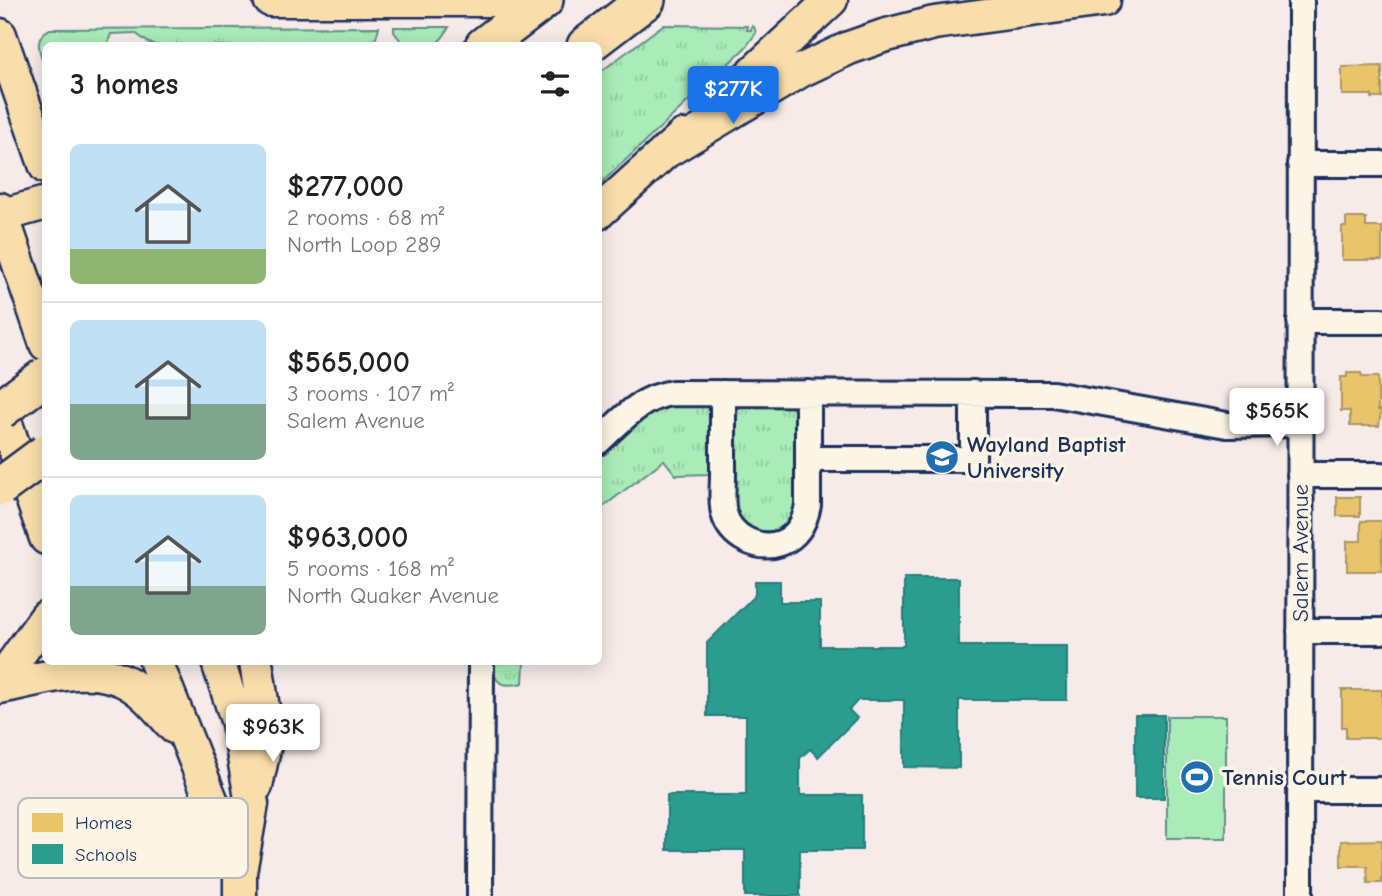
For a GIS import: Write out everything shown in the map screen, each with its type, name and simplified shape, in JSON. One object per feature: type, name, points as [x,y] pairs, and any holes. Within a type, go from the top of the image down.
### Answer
[{"type":"highway","points":[[489,42],[544,0]]},
{"type":"highway","points":[[591,42],[646,0]]},
{"type":"highway","points":[[0,408],[42,379]]},
{"type":"highway","points":[[0,487],[42,456]]},
{"type":"main road","points":[[270,0],[508,0]]},
{"type":"main road","points":[[602,208],[831,0]]},
{"type":"main road","points":[[667,151],[802,70],[883,36],[934,23],[1104,0]]},
{"type":"main road","points":[[0,35],[42,156]]},
{"type":"main road","points":[[42,203],[1,214],[42,332]]},
{"type":"main road","points":[[0,408],[42,527]]},
{"type":"main road","points":[[0,684],[42,623]]},
{"type":"main road","points":[[0,684],[42,657]]},
{"type":"main road","points":[[157,665],[208,798]]},
{"type":"main road","points":[[219,665],[238,723],[252,804]]},
{"type":"main road","points":[[248,831],[267,735],[256,665]]},
{"type":"main road","points":[[0,684],[75,673],[102,673],[124,680],[149,699],[186,740]]},
{"type":"street","name":"Salem Avenue","points":[[1300,896],[1301,0]]},
{"type":"street","points":[[1300,164],[1382,164]]},
{"type":"street","points":[[1300,321],[1382,321]]},
{"type":"street","points":[[602,438],[640,403],[672,393],[1061,394],[1227,425],[1300,424]]},
{"type":"street","points":[[723,393],[724,516],[736,533],[760,545],[779,543],[795,534],[805,519],[808,505],[808,393]]},
{"type":"street","points":[[808,459],[973,459],[973,393]]},
{"type":"street","points":[[1300,475],[1382,475]]},
{"type":"street","points":[[1300,631],[1382,631]]},
{"type":"street","points":[[480,896],[481,665]]},
{"type":"street","points":[[1300,790],[1382,790]]},
{"type":"green space","points":[[663,25],[747,26],[747,30],[751,30],[752,26],[756,33],[745,48],[602,182],[602,71]]},
{"type":"green space","points":[[379,27],[376,38],[371,42],[148,42],[135,33],[111,34],[108,42],[42,42],[42,60],[39,41],[50,29]]},
{"type":"green space","points":[[394,27],[449,27],[438,42],[402,42],[394,32]]},
{"type":"green space","points":[[711,404],[711,474],[676,475],[664,460],[602,508],[602,455],[647,414],[671,405]]},
{"type":"green space","points":[[744,405],[789,405],[796,411],[796,511],[785,528],[766,534],[748,528],[736,511],[735,414],[738,408]]},
{"type":"green space","points":[[493,665],[524,665],[523,683],[500,683]]},
{"type":"green space","name":"Tennis Court","points":[[1167,716],[1226,716],[1226,838],[1167,838]]},
{"type":"building: Homes","points":[[1382,66],[1382,98],[1372,98],[1372,95],[1342,95],[1342,67]]},
{"type":"building: Homes","points":[[1346,218],[1366,218],[1366,227],[1382,227],[1382,260],[1342,260],[1342,227],[1346,227]]},
{"type":"building: Homes","points":[[1347,373],[1378,377],[1378,410],[1381,410],[1379,426],[1350,426],[1350,411],[1341,411],[1341,377],[1347,377]]},
{"type":"building: Homes","points":[[1337,497],[1360,497],[1360,516],[1337,516]]},
{"type":"building: Homes","points":[[1361,521],[1382,521],[1382,571],[1347,571],[1347,541],[1361,541]]},
{"type":"building: Homes","points":[[1342,690],[1382,690],[1382,738],[1346,738],[1346,727],[1342,727]]},
{"type":"building: Homes","points":[[1382,840],[1382,883],[1368,883],[1367,866],[1341,866],[1341,841]]},
{"type":"building: Schools","points":[[904,578],[959,578],[959,646],[1067,646],[1067,700],[959,700],[959,768],[904,767],[904,700],[858,700],[849,710],[857,718],[818,757],[810,749],[800,758],[800,795],[862,795],[862,850],[800,850],[800,896],[745,896],[745,850],[667,850],[667,795],[746,795],[746,716],[707,716],[707,643],[755,595],[755,581],[780,581],[780,602],[820,602],[820,646],[904,646]]},
{"type":"building: Schools","points":[[1135,715],[1164,715],[1164,798],[1135,798]]},
{"type":"place","name":"Wayland Baptist University","points":[[942,457]]},
{"type":"place","name":"Tennis Court","points":[[1197,777]]}]
